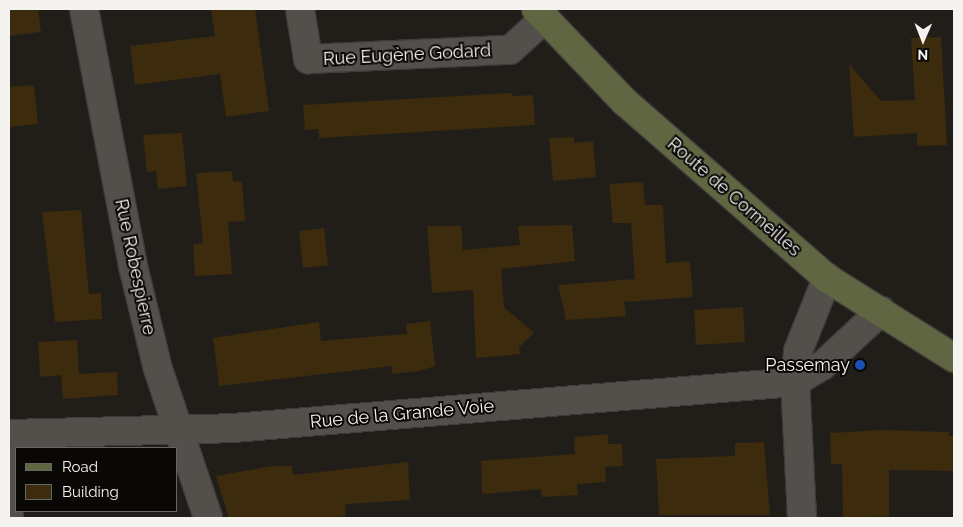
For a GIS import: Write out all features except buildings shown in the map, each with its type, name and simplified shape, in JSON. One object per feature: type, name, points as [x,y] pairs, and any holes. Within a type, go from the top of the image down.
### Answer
[{"type":"main road","name":"Route de Cormeilles","points":[[540,13],[626,102],[827,278],[954,358]]},
{"type":"street","name":"Rue Robespierre","points":[[84,9],[132,266],[158,369],[208,518]]},
{"type":"street","name":"Rue Eugène Godard","points":[[300,9],[308,59],[510,50],[540,13]]},
{"type":"street","points":[[802,518],[795,382],[798,351],[827,278]]},
{"type":"street","name":"Rue de la Grande Voie","points":[[10,434],[178,426],[233,428],[795,382],[822,366],[881,312]]},
{"type":"lane","points":[[10,434],[15,518]]},
{"type":"place","name":"Passemay","points":[[860,365]]}]
